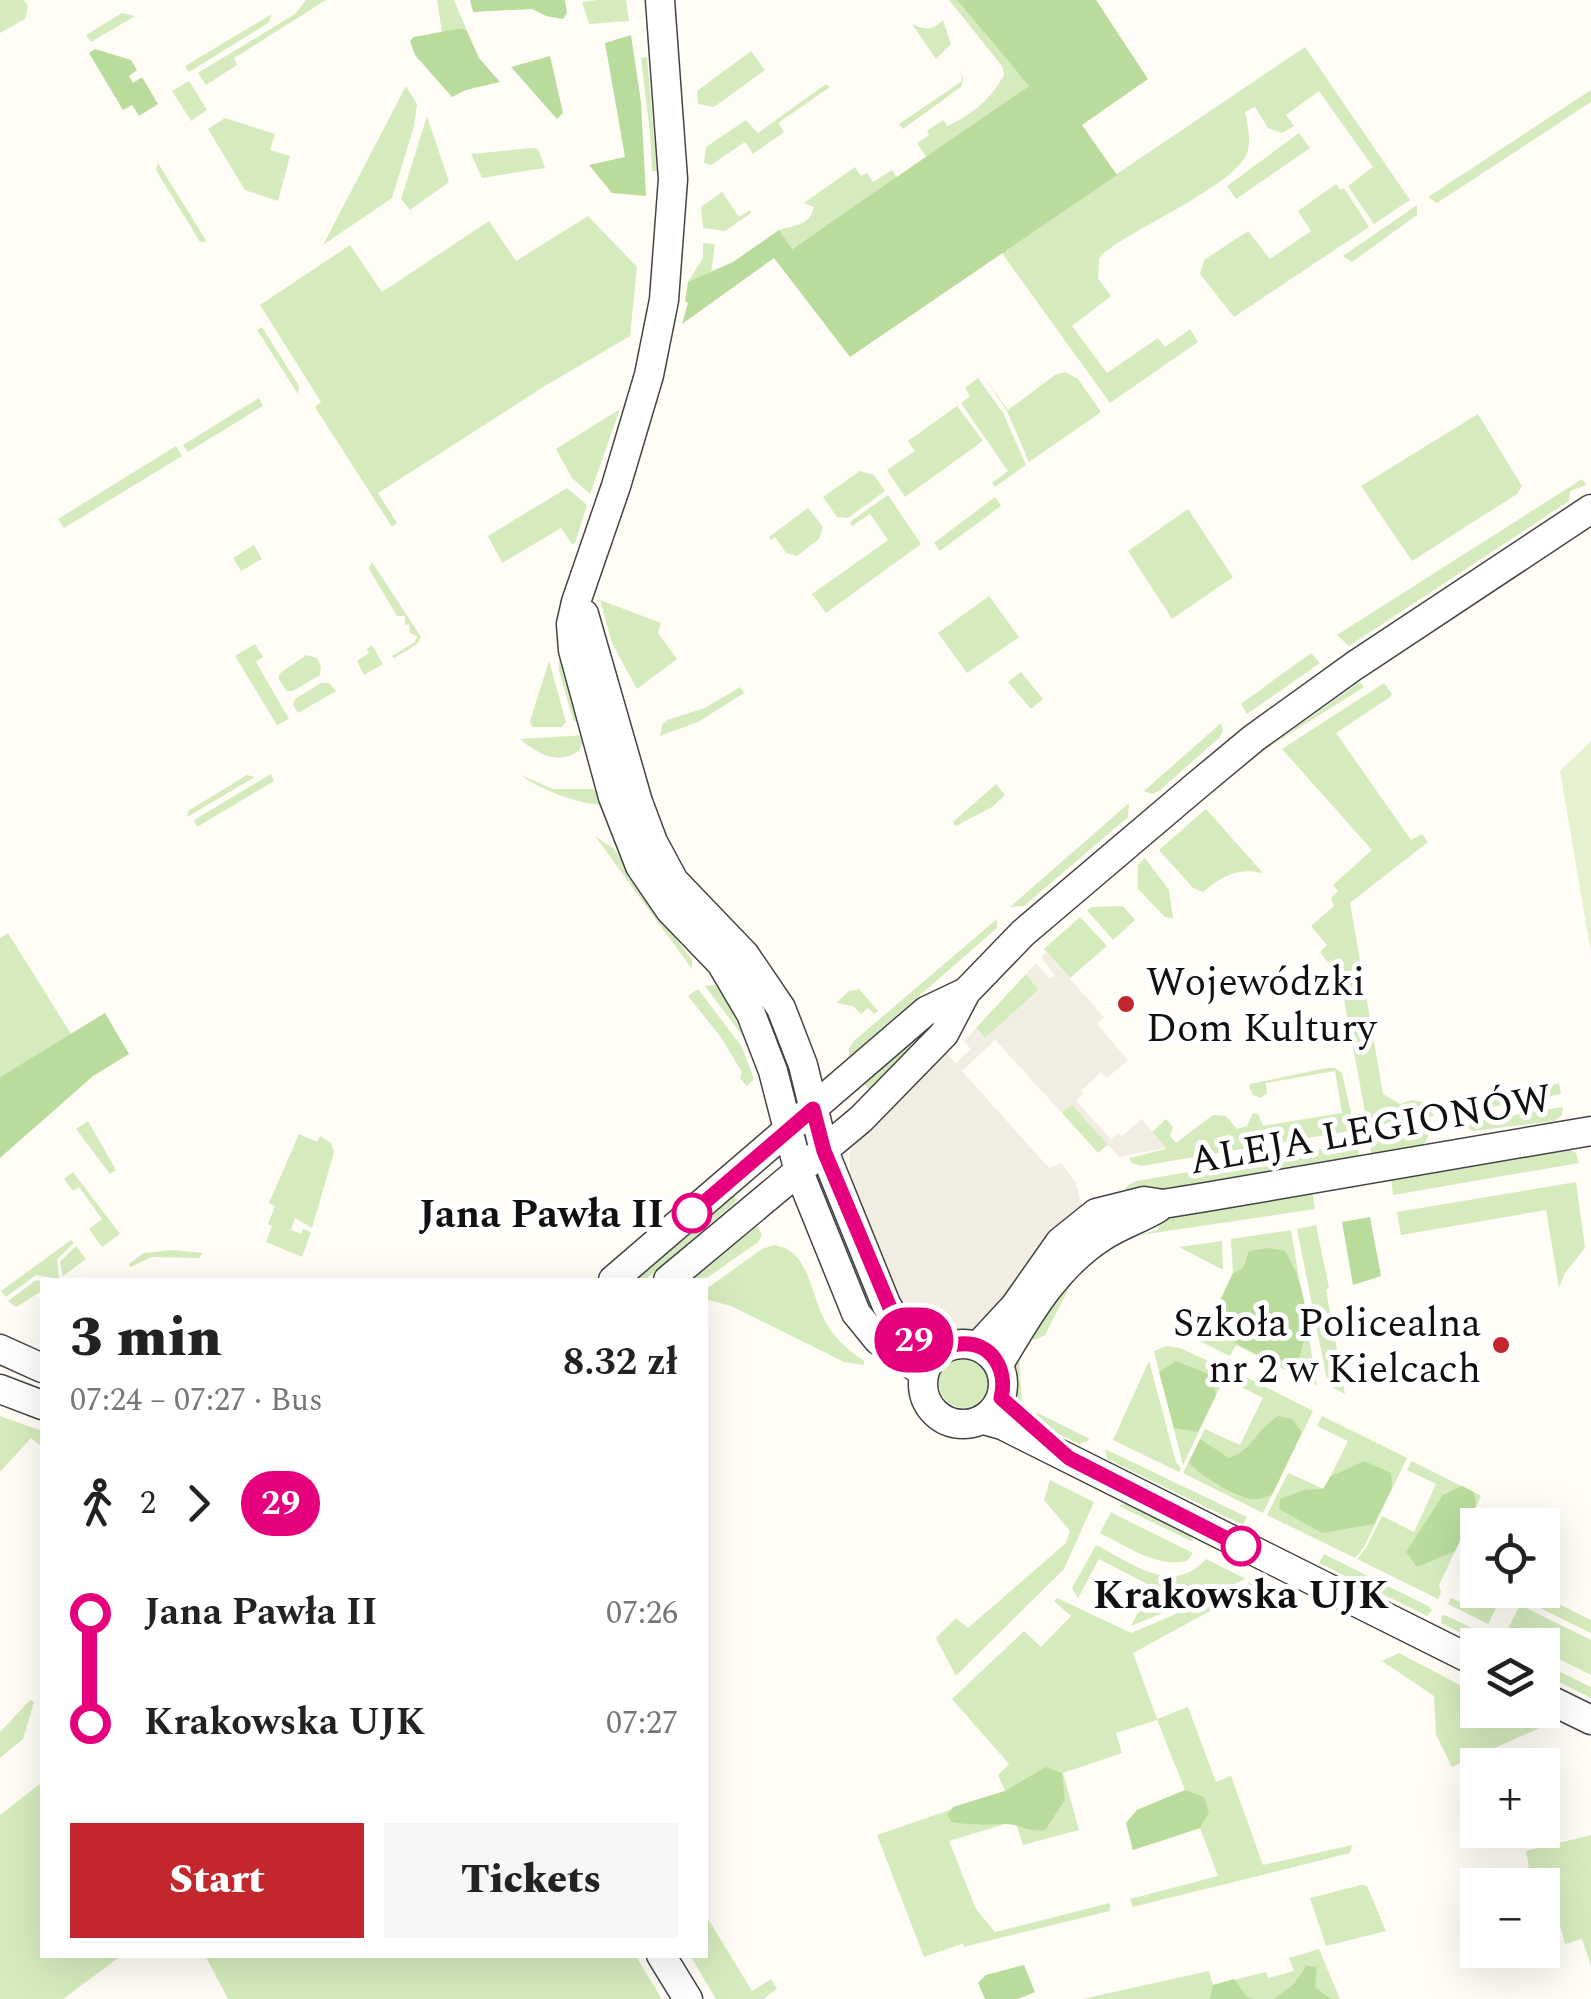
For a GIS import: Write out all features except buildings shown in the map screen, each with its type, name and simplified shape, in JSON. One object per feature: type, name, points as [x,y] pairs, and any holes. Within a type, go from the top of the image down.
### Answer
[{"type":"street","points":[[660,0],[673,179],[664,300],[649,375],[571,624],[573,650],[616,763],[668,872],[745,956],[780,1008],[803,1065],[824,1151],[896,1322],[932,1362]]},
{"type":"street","points":[[670,1278],[874,1106],[944,1034],[966,992],[1023,933],[1254,738],[1354,666],[1591,509]]},
{"type":"street","points":[[616,763],[632,846],[652,886],[720,963],[750,1014],[777,1087],[799,1172],[856,1313],[878,1340],[932,1362]]},
{"type":"street","points":[[616,1278],[926,1011],[966,992]]},
{"type":"street","name":"ALEJA LEGIONÓW","points":[[989,1355],[1049,1254],[1096,1213],[1144,1201],[1163,1204],[1591,1130]]},
{"type":"street","points":[[952,1344],[989,1355],[1004,1387],[992,1409],[962,1424],[938,1415],[924,1396],[932,1362],[952,1344]]},
{"type":"street","points":[[0,1349],[40,1367]]},
{"type":"street","points":[[0,1389],[40,1403]]},
{"type":"street","points":[[992,1409],[1002,1425],[1460,1654]]},
{"type":"street","points":[[1560,1705],[1591,1720]]},
{"type":"street","points":[[663,1958],[688,1999]]},
{"type":"green space","points":[[0,0],[24,0],[28,6],[25,19],[0,33]]},
{"type":"green space","points":[[306,0],[326,0],[234,58],[237,65],[206,85],[198,73],[295,14]]},
{"type":"green space","points":[[437,0],[454,0],[467,31],[462,28],[442,32]]},
{"type":"green space","points":[[470,0],[565,0],[567,13],[563,19],[532,9],[473,12]]},
{"type":"green space","points":[[626,0],[629,21],[589,24],[582,2]]},
{"type":"green space","points":[[949,0],[957,0],[1029,86],[927,158],[917,143],[929,135],[927,131],[943,120],[948,126],[973,111],[1004,75],[1002,66]]},
{"type":"green space","points":[[957,0],[1096,0],[1148,79],[1082,125],[1117,175],[850,357],[774,258],[682,324],[688,282],[733,262],[779,230],[792,249],[1029,86]]},
{"type":"green space","points":[[122,13],[135,16],[91,42],[86,35]]},
{"type":"green space","points":[[272,14],[268,23],[189,72],[185,66]]},
{"type":"green space","points":[[943,20],[951,44],[936,59],[912,24],[929,28]]},
{"type":"green space","points":[[462,28],[479,58],[500,82],[452,97],[415,55],[410,41]]},
{"type":"green space","points":[[631,35],[641,102],[646,196],[612,193],[589,165],[625,157],[605,43]]},
{"type":"green space","points":[[1305,47],[1410,200],[1374,224],[1348,186],[1373,167],[1319,91],[1286,115],[1294,126],[1282,133],[1268,128],[1255,107],[1245,112],[1249,145],[1240,164],[1204,193],[1132,234],[1099,258],[1098,278],[1111,296],[1072,326],[1107,373],[1158,338],[1165,347],[1190,329],[1198,342],[1110,403],[1001,252]]},
{"type":"green space","points":[[95,49],[131,60],[137,70],[129,76],[133,83],[142,77],[158,104],[139,116],[132,105],[123,110],[89,53]]},
{"type":"green space","points":[[751,51],[765,70],[714,107],[698,104],[697,91]]},
{"type":"green space","points":[[550,56],[563,113],[557,119],[511,67]]},
{"type":"green space","points":[[647,57],[657,171],[652,171],[641,58]]},
{"type":"green space","points":[[960,70],[963,80],[961,87],[903,129],[899,124],[962,81]]},
{"type":"green space","points":[[189,81],[207,110],[191,121],[172,91]]},
{"type":"green space","points":[[826,84],[830,87],[778,123],[784,132],[753,154],[745,142],[711,165],[704,163],[706,147],[746,120],[758,133]]},
{"type":"green space","points":[[406,86],[417,104],[392,198],[323,245]]},
{"type":"green space","points":[[1591,90],[1591,102],[1437,203],[1428,197]]},
{"type":"green space","points":[[427,116],[449,182],[410,210],[401,199]]},
{"type":"green space","points":[[225,118],[275,134],[270,150],[290,156],[278,201],[245,190],[208,129]]},
{"type":"green space","points":[[1299,133],[1310,148],[1236,199],[1227,186]]},
{"type":"green space","points":[[538,149],[545,168],[482,178],[471,154]]},
{"type":"green space","points":[[158,163],[207,242],[200,242],[156,170]]},
{"type":"green space","points":[[855,167],[861,176],[867,173],[873,182],[892,170],[897,178],[791,249],[779,230],[805,221],[814,207],[804,203]]},
{"type":"green space","points":[[1336,184],[1340,190],[1344,188],[1369,227],[1234,317],[1200,274],[1204,260],[1248,231],[1270,259],[1311,231],[1298,211]]},
{"type":"green space","points":[[722,192],[739,217],[750,210],[751,213],[725,231],[703,228],[701,207]]},
{"type":"green space","points":[[1417,205],[1417,215],[1352,262],[1343,256]]},
{"type":"green space","points":[[588,216],[637,267],[630,336],[378,493],[397,523],[392,527],[315,407],[321,402],[260,305],[350,245],[382,292],[489,221],[516,261]]},
{"type":"green space","points":[[703,243],[715,244],[711,273],[688,282],[703,258]]},
{"type":"green space","points":[[262,327],[299,386],[298,394],[257,330]]},
{"type":"green space","points":[[981,372],[1008,410],[1055,375],[1065,372],[1078,379],[1101,412],[1029,462],[1007,411]]},
{"type":"green space","points":[[978,378],[1003,413],[1026,465],[995,487],[992,483],[1008,471],[961,403],[970,396],[965,388]]},
{"type":"green space","points":[[259,398],[263,406],[188,452],[183,445]]},
{"type":"green space","points":[[957,406],[983,441],[905,497],[887,470],[915,451],[908,441]]},
{"type":"green space","points":[[620,409],[590,494],[572,478],[556,449]]},
{"type":"green space","points":[[1478,414],[1522,486],[1517,494],[1412,561],[1361,486]]},
{"type":"green space","points":[[176,446],[182,456],[64,528],[58,519]]},
{"type":"green space","points":[[860,471],[874,475],[885,491],[848,518],[837,517],[823,497]]},
{"type":"green space","points":[[1582,479],[1586,485],[1570,491],[1569,501],[1349,646],[1337,635]]},
{"type":"green space","points":[[567,488],[587,505],[575,543],[561,528],[502,563],[488,536]]},
{"type":"green space","points":[[888,495],[921,544],[826,613],[812,594],[888,540],[870,514],[852,526],[850,522]]},
{"type":"green space","points":[[995,497],[1001,506],[940,551],[934,543]]},
{"type":"green space","points":[[808,508],[823,527],[819,539],[797,556],[786,553],[775,537],[769,537]]},
{"type":"green space","points":[[1188,509],[1233,577],[1172,619],[1128,551]]},
{"type":"green space","points":[[254,545],[262,559],[241,571],[233,558]]},
{"type":"green space","points":[[372,562],[421,637],[417,644],[394,658],[417,636],[410,633],[409,624],[405,625],[405,616],[397,616],[369,569]]},
{"type":"green space","points":[[989,596],[1019,637],[967,673],[938,633]]},
{"type":"green space","points":[[600,600],[661,623],[658,633],[677,659],[637,689],[612,643]]},
{"type":"green space","points":[[558,631],[581,724],[573,720],[559,670]]},
{"type":"green space","points":[[255,644],[263,657],[256,662],[289,719],[277,725],[235,656]]},
{"type":"green space","points":[[372,645],[383,664],[364,675],[357,661],[369,653],[367,649]]},
{"type":"green space","points":[[1311,653],[1320,663],[1247,714],[1241,704]]},
{"type":"green space","points":[[306,655],[317,658],[320,675],[287,691],[279,674]]},
{"type":"green space","points":[[549,661],[566,722],[562,727],[532,727],[530,721]]},
{"type":"green space","points":[[1021,672],[1043,699],[1031,709],[1008,682]]},
{"type":"green space","points":[[1360,682],[1364,687],[1261,752]]},
{"type":"green space","points":[[321,683],[329,683],[336,691],[298,713],[293,705],[295,699]]},
{"type":"green space","points":[[1384,683],[1392,694],[1390,697],[1336,733],[1411,840],[1422,834],[1428,842],[1350,903],[1383,1094],[1400,1104],[1412,1100],[1427,1103],[1434,1116],[1368,1127],[1340,978],[1320,952],[1327,945],[1311,926],[1334,906],[1331,898],[1338,891],[1333,885],[1372,850],[1282,749]]},
{"type":"green space","points":[[740,687],[744,693],[698,722],[660,736],[667,720],[705,708]]},
{"type":"green space","points":[[1221,723],[1223,731],[1219,738],[1159,791],[1144,791]]},
{"type":"green space","points":[[586,735],[579,751],[556,758],[541,754],[520,739]]},
{"type":"green space","points":[[1591,741],[1591,953],[1560,771]]},
{"type":"green space","points":[[271,774],[274,781],[197,827],[194,820]]},
{"type":"green space","points":[[247,775],[255,777],[187,817],[188,811]]},
{"type":"green space","points":[[521,775],[553,789],[594,789],[608,804],[563,796]]},
{"type":"green space","points":[[996,784],[1005,795],[992,807],[956,826],[953,822]]},
{"type":"green space","points":[[1129,803],[1128,817],[1024,906],[1010,907]]},
{"type":"green space","points":[[1206,809],[1263,873],[1230,874],[1203,892],[1193,888],[1159,850]]},
{"type":"green space","points":[[595,836],[614,849],[692,960],[692,969]]},
{"type":"green space","points":[[1145,858],[1169,890],[1173,918],[1165,917],[1138,889],[1138,865]]},
{"type":"green space","points":[[1123,906],[1135,920],[1113,940],[1087,910],[1092,907]]},
{"type":"green space","points":[[1080,917],[1107,946],[1070,978],[1044,949]]},
{"type":"green space","points":[[997,919],[997,928],[849,1057],[855,1040]]},
{"type":"green space","points":[[8,933],[71,1034],[0,1077],[0,938]]},
{"type":"green space","points":[[1026,974],[1039,990],[985,1038],[976,1028]]},
{"type":"green space","points":[[714,985],[722,991],[745,1039],[705,986]]},
{"type":"green space","points":[[698,989],[742,1047],[754,1079],[747,1086],[720,1036],[688,996]]},
{"type":"green space","points":[[859,989],[878,1011],[874,1014],[868,1008],[861,1014],[853,1006],[836,1003],[849,991]]},
{"type":"green space","points":[[105,1013],[129,1054],[93,1076],[0,1158],[0,1077]]},
{"type":"green space","points":[[937,1022],[871,1092],[864,1084]]},
{"type":"green space","points":[[1327,1068],[1342,1073],[1355,1130],[1141,1166],[1129,1158],[1166,1149],[1152,1132],[1166,1119],[1173,1127],[1170,1136],[1176,1143],[1213,1115],[1226,1116],[1237,1129],[1247,1126],[1253,1113],[1258,1114],[1263,1126],[1342,1113],[1335,1071],[1266,1083],[1267,1093],[1261,1098],[1253,1095],[1249,1087]]},
{"type":"green space","points":[[1559,1083],[1561,1094],[1454,1114],[1453,1107]]},
{"type":"green space","points":[[1072,1104],[1108,1144],[1098,1153],[1062,1113]]},
{"type":"green space","points":[[1563,1107],[1562,1115],[1554,1121],[1473,1131],[1460,1124]]},
{"type":"green space","points":[[88,1121],[116,1170],[110,1174],[76,1129]]},
{"type":"green space","points":[[1433,1129],[1422,1147],[1372,1157],[1369,1141]]},
{"type":"green space","points":[[299,1134],[317,1142],[320,1136],[331,1143],[334,1152],[312,1228],[295,1218],[291,1230],[311,1232],[302,1257],[266,1242],[275,1206],[269,1203]]},
{"type":"green space","points":[[1357,1143],[1360,1159],[1121,1196],[1136,1181]]},
{"type":"green space","points":[[1566,1148],[1576,1153],[1579,1163],[1393,1195],[1391,1177]]},
{"type":"green space","points":[[73,1172],[120,1234],[102,1247],[89,1229],[102,1219],[79,1187],[73,1191],[64,1179]]},
{"type":"green space","points":[[1576,1182],[1585,1248],[1565,1273],[1559,1288],[1546,1210],[1401,1235],[1397,1212]]},
{"type":"green space","points":[[1312,1191],[1315,1209],[1140,1235],[1159,1229],[1158,1219]]},
{"type":"green space","points":[[734,1196],[738,1200],[647,1278],[638,1278]]},
{"type":"green space","points":[[1370,1217],[1381,1276],[1353,1285],[1342,1222]]},
{"type":"green space","points":[[757,1225],[762,1235],[758,1242],[707,1278],[694,1278]]},
{"type":"green space","points":[[1316,1225],[1345,1394],[1328,1385],[1297,1229]]},
{"type":"green space","points":[[1291,1230],[1317,1386],[1236,1345],[1230,1356],[1173,1328],[1180,1314],[1208,1326],[1233,1273],[1231,1239]]},
{"type":"green space","points":[[71,1240],[74,1243],[57,1259],[59,1278],[36,1275],[6,1297],[1,1291]]},
{"type":"green space","points":[[1222,1241],[1223,1270],[1179,1247]]},
{"type":"green space","points":[[774,1245],[795,1255],[829,1327],[864,1365],[844,1362],[731,1306],[708,1300],[708,1288],[762,1249]]},
{"type":"green space","points":[[76,1246],[86,1259],[63,1276],[60,1262]]},
{"type":"green space","points":[[1249,1251],[1285,1251],[1304,1303],[1303,1344],[1299,1357],[1287,1365],[1249,1350],[1214,1328],[1217,1307],[1233,1273],[1243,1268]]},
{"type":"green space","points":[[144,1253],[203,1253],[199,1258],[152,1257],[130,1267]]},
{"type":"green space","points":[[1080,1267],[1045,1335],[1035,1340],[1024,1337]]},
{"type":"green space","points":[[40,1280],[40,1292],[16,1307],[8,1301]]},
{"type":"green space","points":[[1166,1346],[1180,1348],[1228,1370],[1183,1465],[1154,1351]]},
{"type":"green space","points":[[1019,1354],[1022,1408],[1012,1381]]},
{"type":"green space","points":[[964,1358],[982,1365],[989,1383],[982,1401],[964,1408],[946,1401],[939,1383],[946,1365]]},
{"type":"green space","points":[[1149,1361],[1176,1462],[1181,1468],[1179,1472],[1113,1440]]},
{"type":"green space","points":[[1176,1361],[1211,1375],[1216,1395],[1198,1432],[1174,1428],[1159,1372]]},
{"type":"green space","points":[[1236,1372],[1313,1411],[1263,1513],[1183,1473],[1205,1429],[1240,1445],[1263,1398],[1231,1382]]},
{"type":"green space","points":[[1038,1413],[1090,1440],[1079,1444],[1052,1431],[1031,1416]]},
{"type":"green space","points":[[0,1416],[40,1430],[40,1445],[31,1438],[0,1472]]},
{"type":"green space","points":[[1278,1416],[1292,1419],[1302,1432],[1272,1495],[1256,1499],[1241,1496],[1189,1462],[1200,1439],[1229,1458],[1237,1455]]},
{"type":"green space","points":[[1322,1416],[1407,1458],[1355,1558],[1267,1515],[1288,1473],[1324,1489],[1348,1441],[1317,1426]]},
{"type":"green space","points":[[1105,1449],[1247,1517],[1243,1525],[1107,1459]]},
{"type":"green space","points":[[1364,1461],[1391,1473],[1392,1488],[1374,1524],[1322,1533],[1279,1509],[1280,1499],[1304,1490],[1323,1489],[1330,1477]]},
{"type":"green space","points":[[1412,1461],[1481,1496],[1475,1508],[1460,1508],[1460,1540],[1439,1585],[1438,1599],[1357,1559],[1382,1516],[1414,1532],[1436,1484],[1407,1470]]},
{"type":"green space","points":[[1050,1480],[1094,1502],[1064,1569],[956,1676],[936,1638],[956,1618],[968,1628],[1066,1543],[1070,1531],[1044,1500]]},
{"type":"green space","points":[[1462,1486],[1474,1492],[1476,1506],[1460,1508],[1460,1540],[1455,1551],[1417,1567],[1406,1552],[1443,1495]]},
{"type":"green space","points":[[1125,1504],[1189,1533],[1193,1542],[1119,1506]]},
{"type":"green space","points":[[1111,1512],[1193,1553],[1187,1561],[1175,1562],[1153,1559],[1131,1549],[1100,1533]]},
{"type":"green space","points":[[1096,1545],[1152,1573],[1180,1575],[1206,1559],[1246,1579],[1131,1626],[1151,1586],[1099,1559],[1078,1598],[1072,1588]]},
{"type":"green space","points":[[1324,1554],[1432,1610],[1427,1616],[1319,1563]]},
{"type":"green space","points":[[1254,1578],[1251,1610],[1243,1593],[1133,1653],[1157,1719],[1188,1707],[1216,1782],[1231,1776],[1263,1865],[1352,1845],[1350,1853],[1133,1907],[1130,1899],[1218,1876],[1200,1828],[1133,1850],[1126,1823],[1137,1810],[1185,1790],[1157,1720],[1116,1733],[1122,1753],[1063,1773],[1079,1830],[1023,1845],[1015,1821],[949,1841],[976,1909],[995,1932],[1110,1903],[1110,1911],[963,1947],[964,1943],[924,1957],[877,1835],[1005,1791],[998,1775],[1009,1764],[952,1699],[1024,1631],[1041,1647],[1071,1616],[1054,1601],[1057,1598],[1131,1633]]},
{"type":"green space","points":[[1451,1598],[1460,1602],[1460,1608],[1496,1608],[1488,1624],[1448,1604]]},
{"type":"green space","points":[[1560,1605],[1591,1620],[1591,1633],[1540,1608],[1560,1608]]},
{"type":"green space","points":[[1518,1608],[1526,1608],[1591,1640],[1591,1675],[1560,1660],[1560,1628],[1508,1628]]},
{"type":"green space","points":[[1442,1615],[1472,1628],[1460,1628],[1460,1632],[1441,1623]]},
{"type":"green space","points":[[1399,1653],[1460,1685],[1460,1728],[1540,1728],[1495,1748],[1460,1748],[1460,1763],[1452,1767],[1436,1735],[1434,1696],[1382,1661]]},
{"type":"green space","points":[[1560,1672],[1591,1687],[1591,1698],[1560,1682]]},
{"type":"green space","points":[[30,1700],[34,1702],[23,1739],[0,1758],[0,1732]]},
{"type":"green space","points":[[1046,1767],[1062,1773],[1065,1800],[1045,1830],[952,1822],[947,1815],[953,1807],[1005,1791]]},
{"type":"green space","points":[[40,1784],[40,1958],[118,1958],[63,1999],[0,1999],[0,1815]]},
{"type":"green space","points":[[1185,1790],[1204,1797],[1209,1812],[1200,1828],[1133,1850],[1126,1823],[1137,1810]]},
{"type":"green space","points":[[1591,1835],[1591,1966],[1582,1939],[1565,1944],[1560,1925],[1560,1868],[1525,1868],[1529,1867],[1526,1851],[1560,1848],[1560,1843]]},
{"type":"green space","points":[[1367,1886],[1386,1931],[1326,1946],[1310,1898]]},
{"type":"green space","points":[[708,1919],[752,1991],[771,1979],[777,1989],[763,1999],[716,1999],[692,1958],[708,1958]]},
{"type":"green space","points":[[1319,1949],[1340,1999],[1082,1999],[1209,1971],[1213,1985],[1266,1972],[1268,1978],[1294,1971],[1289,1958]]},
{"type":"green space","points":[[207,1958],[637,1958],[662,1999],[228,1999]]},
{"type":"green space","points":[[1024,1965],[1035,1992],[1018,1999],[985,1999],[978,1983],[986,1975]]},
{"type":"green space","points":[[1301,1965],[1317,1967],[1315,1988],[1332,1999],[1273,1999],[1293,1985],[1306,1967]]},
{"type":"green space","points":[[1234,1979],[1246,1996],[1254,1999],[1210,1999],[1213,1985]]},
{"type":"shaded area","points":[[1046,952],[1104,1017],[1097,1024],[1128,1060],[1107,1078],[1101,1072],[1076,1101],[1111,1139],[1118,1133],[1122,1136],[1142,1119],[1166,1148],[1119,1157],[1072,1105],[1062,1113],[995,1040],[962,1071],[1049,1168],[1061,1163],[1075,1181],[1082,1207],[1077,1219],[977,1332],[930,1336],[902,1308],[849,1176],[850,1152],[941,1049],[956,1063],[971,1049],[964,1042],[976,1028],[985,1038],[1039,990],[1026,974],[1036,963],[1050,979],[1055,975],[1041,958]]},
{"type":"bus line","name":"29","points":[[692,1213],[813,1109],[824,1151],[886,1304],[912,1339],[940,1350],[966,1343],[990,1353],[1003,1375],[1001,1398],[1069,1458],[1241,1546]]},
{"type":"place","name":"Wojewódzki Dom Kultury","points":[[1126,1004]]},
{"type":"place","name":"Jana Pawła II","points":[[692,1213]]},
{"type":"place","name":"Szkoła Policealna nr 2 w Kielcach","points":[[1501,1345]]},
{"type":"place","name":"Krakowska UJK","points":[[1241,1546]]}]
